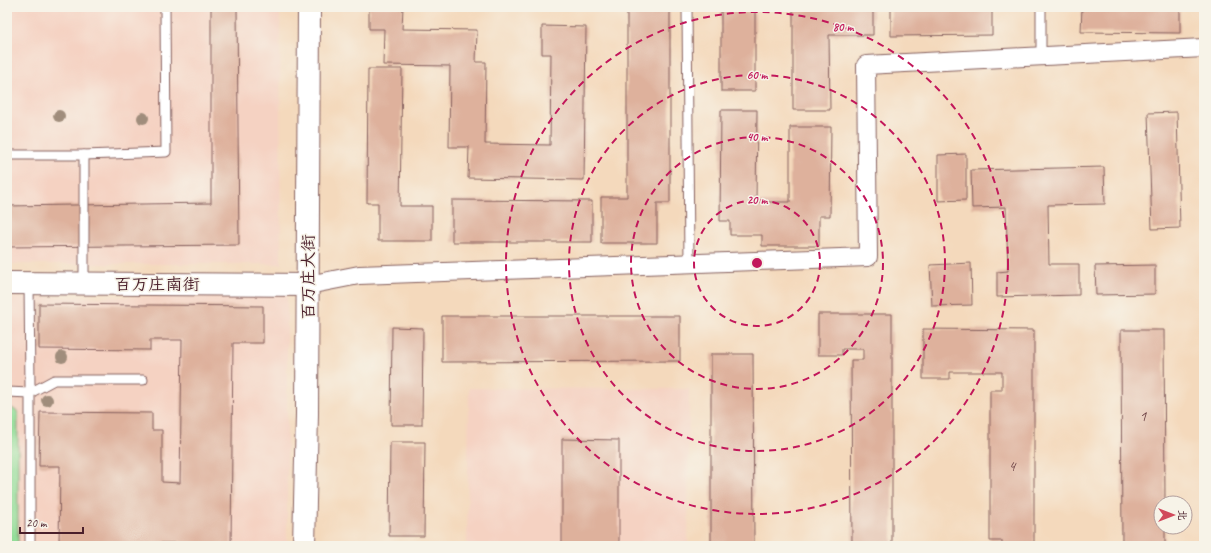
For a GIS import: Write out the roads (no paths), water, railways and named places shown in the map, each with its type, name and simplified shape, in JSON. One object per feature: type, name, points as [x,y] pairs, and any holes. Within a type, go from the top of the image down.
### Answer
[{"type":"main road","name":"百万庄大街","points":[[304,546],[308,285],[309,7]]},
{"type":"main road","name":"百万庄南街","points":[[7,283],[308,285]]},
{"type":"street","points":[[308,285],[359,275],[868,257],[866,65],[1204,48]]},
{"type":"lane","points":[[7,155],[84,155],[166,152],[165,7]]},
{"type":"lane","points":[[688,7],[690,263]]},
{"type":"lane","points":[[1041,7],[1041,56]]},
{"type":"lane","points":[[84,155],[84,283]]},
{"type":"lane","points":[[29,283],[30,546]]},
{"type":"lane","points":[[7,392],[30,393],[54,380],[143,380]]}]
